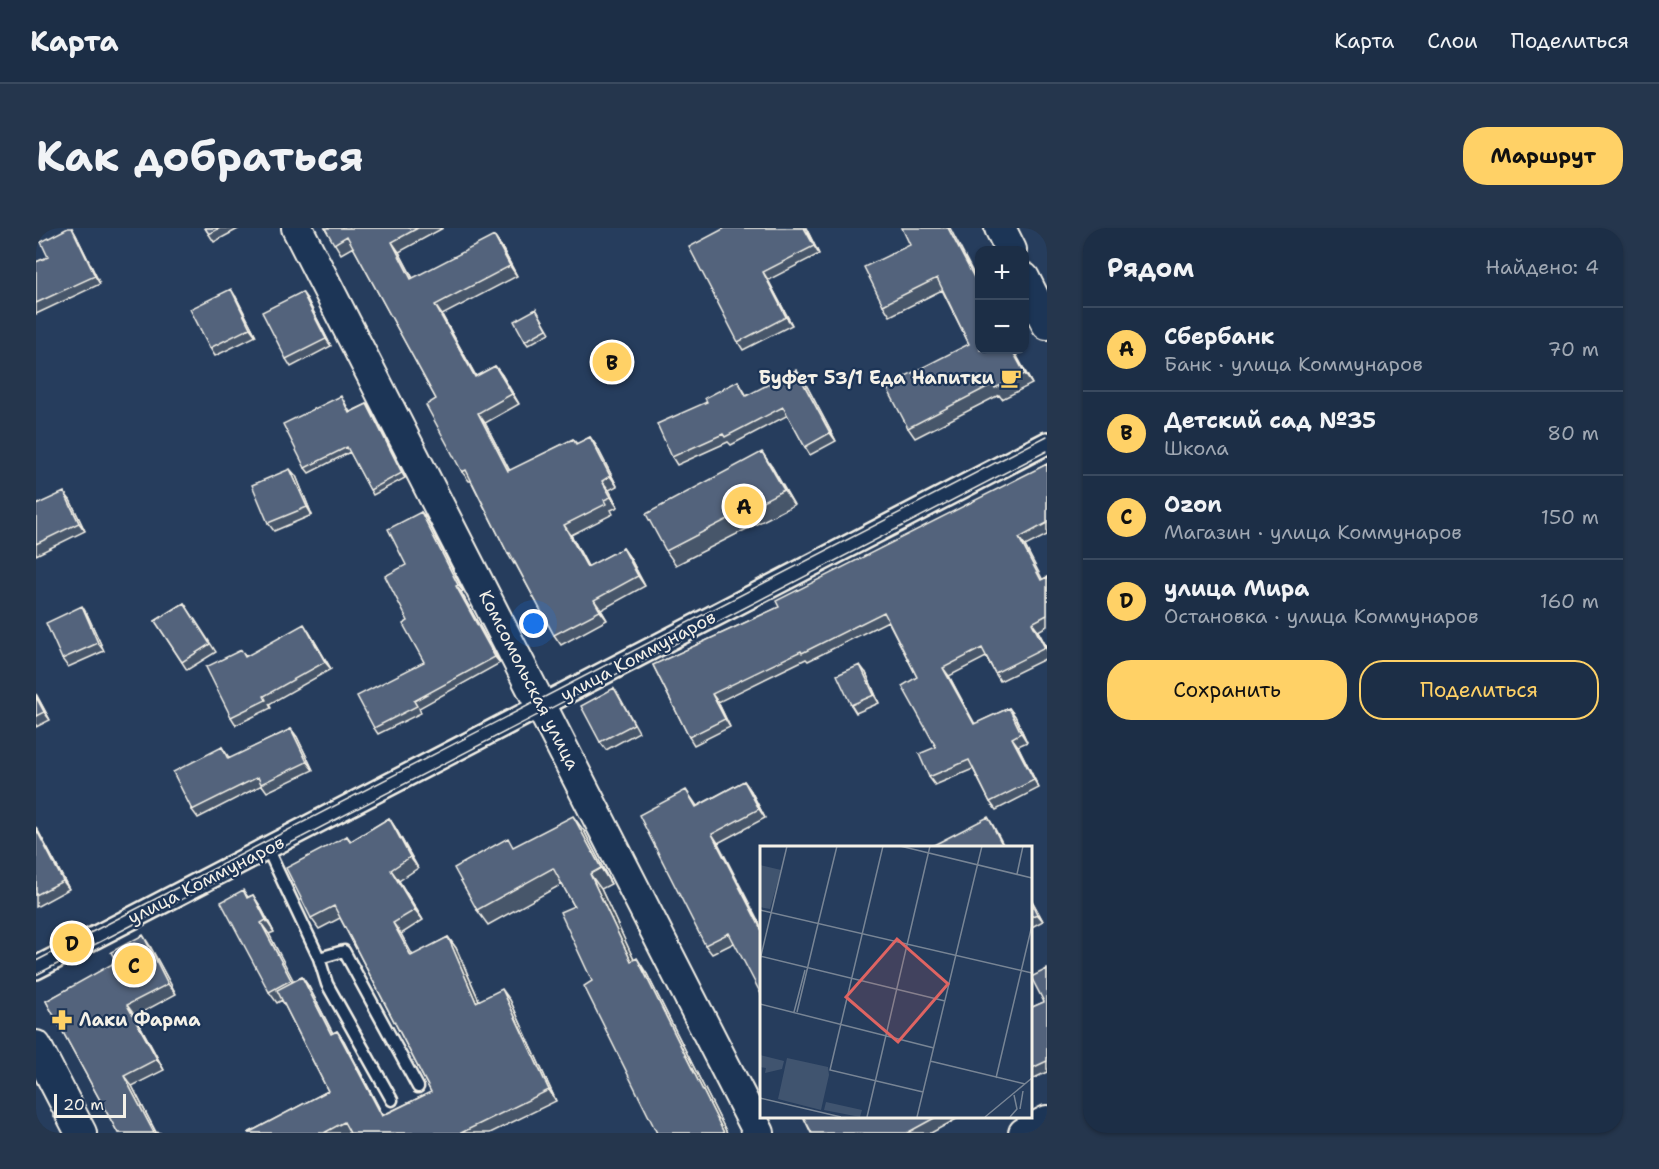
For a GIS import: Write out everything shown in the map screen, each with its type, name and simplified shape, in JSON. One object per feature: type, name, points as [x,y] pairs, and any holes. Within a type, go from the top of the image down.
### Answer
[{"type":"street","name":"Комсомольская улица","points":[[297,228],[759,1133]]},
{"type":"street","points":[[1000,228],[1009,246]]},
{"type":"street","points":[[1029,288],[1047,324]]},
{"type":"street","name":"улица Коммунаров","points":[[36,968],[1047,443]]},
{"type":"street","points":[[36,1046],[81,1133]]},
{"type":"street","points":[[36,1083],[63,1133]]},
{"type":"street","points":[[1024,1133],[1047,1121]]},
{"type":"lane","points":[[267,848],[319,958],[327,984],[392,1100]]},
{"type":"lane","points":[[319,958],[344,951],[418,1087]]},
{"type":"building","points":[[72,228],[95,276],[36,303],[36,262],[48,257],[41,242]]},
{"type":"building","points":[[205,228],[220,228],[209,234]]},
{"type":"building","points":[[325,228],[418,228],[392,242],[411,279],[494,236],[510,266],[435,305],[475,377],[495,366],[512,394],[478,413],[508,471],[573,439],[576,444],[590,437],[610,476],[602,481],[611,497],[604,500],[606,504],[564,525],[587,567],[623,548],[638,576],[594,600],[600,611],[554,635],[510,553],[508,554],[466,470],[462,472],[426,405],[436,399],[347,236],[334,244]]},
{"type":"building","points":[[725,228],[804,228],[814,246],[763,272],[786,317],[738,342],[689,247]]},
{"type":"building","points":[[902,228],[948,228],[975,279],[975,354],[1014,354],[1025,374],[995,388],[993,384],[908,428],[886,386],[969,344],[937,278],[883,305],[864,267],[910,245]]},
{"type":"building","points":[[231,289],[250,328],[210,348],[190,309]]},
{"type":"building","points":[[302,292],[326,339],[286,359],[262,312]]},
{"type":"building","points":[[536,309],[547,329],[525,341],[514,321]]},
{"type":"building","points":[[796,370],[830,433],[805,447],[783,407],[725,437],[723,434],[672,457],[657,424],[707,402],[705,398],[738,381],[746,396]]},
{"type":"building","points":[[341,396],[349,413],[367,404],[402,473],[370,490],[347,447],[305,468],[283,424]]},
{"type":"building","points":[[762,452],[784,490],[666,551],[646,514]]},
{"type":"building","points":[[1047,464],[1047,523],[1019,538],[1041,580],[1047,577],[1047,615],[1032,623],[1045,648],[995,673],[982,648],[943,668],[974,724],[1009,708],[1021,733],[1012,738],[1034,780],[990,802],[969,760],[929,777],[919,754],[936,747],[902,686],[917,677],[884,612],[712,694],[725,719],[689,737],[653,665],[779,607],[776,601]]},
{"type":"building","points":[[290,469],[307,507],[268,523],[252,485]]},
{"type":"building","points":[[64,492],[79,523],[36,544],[36,505]]},
{"type":"building","points":[[421,512],[458,585],[456,586],[495,657],[414,701],[417,706],[374,728],[357,696],[424,662],[403,624],[408,621],[385,576],[406,565],[388,529]]},
{"type":"building","points":[[184,603],[210,644],[182,662],[155,621]]},
{"type":"building","points":[[82,606],[98,643],[62,659],[46,623]]},
{"type":"building","points":[[304,624],[325,662],[264,696],[266,700],[231,717],[206,667],[241,650],[245,657]]},
{"type":"building","points":[[860,665],[874,695],[851,705],[837,675]]},
{"type":"building","points":[[614,688],[634,724],[600,742],[581,706]]},
{"type":"building","points":[[36,697],[44,712],[36,716]]},
{"type":"building","points":[[291,729],[307,762],[261,784],[258,777],[192,810],[173,772],[222,747],[228,759]]},
{"type":"building","points":[[744,781],[759,809],[712,834],[760,927],[760,992],[729,933],[705,945],[639,815],[686,790],[696,807]]},
{"type":"building","points":[[573,816],[601,868],[590,874],[631,961],[637,958],[724,1133],[657,1133],[584,986],[592,981],[560,912],[574,906],[553,868],[477,910],[454,868],[508,838],[513,847]]},
{"type":"building","points":[[988,817],[1003,846],[932,846]]},
{"type":"building","points":[[389,818],[410,857],[391,870],[415,910],[393,923],[411,956],[448,937],[476,1002],[502,989],[549,1090],[461,1133],[350,1133],[344,1122],[324,1133],[248,1133],[328,1091],[277,990],[302,977],[331,1034],[337,1031],[382,1116],[431,1092],[334,906],[311,918],[286,868],[347,836],[350,842]]},
{"type":"building","points":[[36,829],[63,881],[36,895]]},
{"type":"building","points":[[243,890],[247,898],[253,895],[266,920],[261,923],[291,980],[269,992],[221,902]]},
{"type":"building","points":[[1032,904],[1037,914],[1032,916]]},
{"type":"building","points":[[143,935],[168,984],[127,1005],[157,1059],[124,1076],[154,1133],[118,1133],[46,1001],[116,962],[111,952]]},
{"type":"building","points":[[1047,969],[1047,1061],[1032,1068],[1032,1007],[1044,1002],[1032,976]]},
{"type":"building","points":[[804,1118],[934,1118],[907,1133],[812,1133]]},
{"type":"tram line","points":[[36,961],[1047,436]]},
{"type":"tram line","points":[[36,975],[1047,451]]},
{"type":"place","name":"Детский сад №35","points":[[612,362]]},
{"type":"place","name":"Буфет 53/1 Еда Напитки","points":[[1011,378]]},
{"type":"place","name":"Сбербанк","points":[[744,506]]},
{"type":"place","name":"улица Мира","points":[[72,943]]},
{"type":"place","name":"Ozon","points":[[134,965]]},
{"type":"place","name":"Лаки Фарма","points":[[62,1020]]}]
